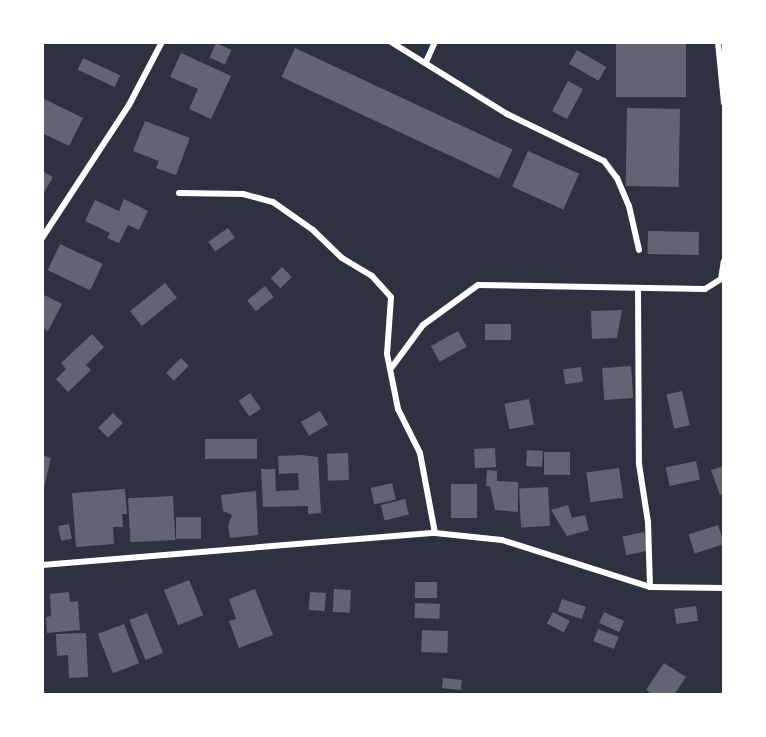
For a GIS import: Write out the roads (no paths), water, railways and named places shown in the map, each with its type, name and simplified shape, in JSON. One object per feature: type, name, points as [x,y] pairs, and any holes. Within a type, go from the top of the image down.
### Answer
[{"type":"street","points":[[42,238],[129,105],[162,42]]},
{"type":"street","points":[[391,42],[507,114],[604,161],[617,178],[629,206],[639,250]]},
{"type":"street","points":[[426,62],[435,42]]},
{"type":"street","points":[[718,42],[724,103]]},
{"type":"street","points":[[180,193],[243,195],[273,202],[313,230],[342,258],[372,276],[391,297],[387,336],[398,409],[420,453],[435,533]]},
{"type":"street","points":[[392,367],[423,325],[478,285],[705,289],[721,279],[724,261]]},
{"type":"street","points":[[638,288],[639,464],[648,522],[650,587]]},
{"type":"street","points":[[42,565],[435,533],[502,540],[650,587],[724,588]]}]
